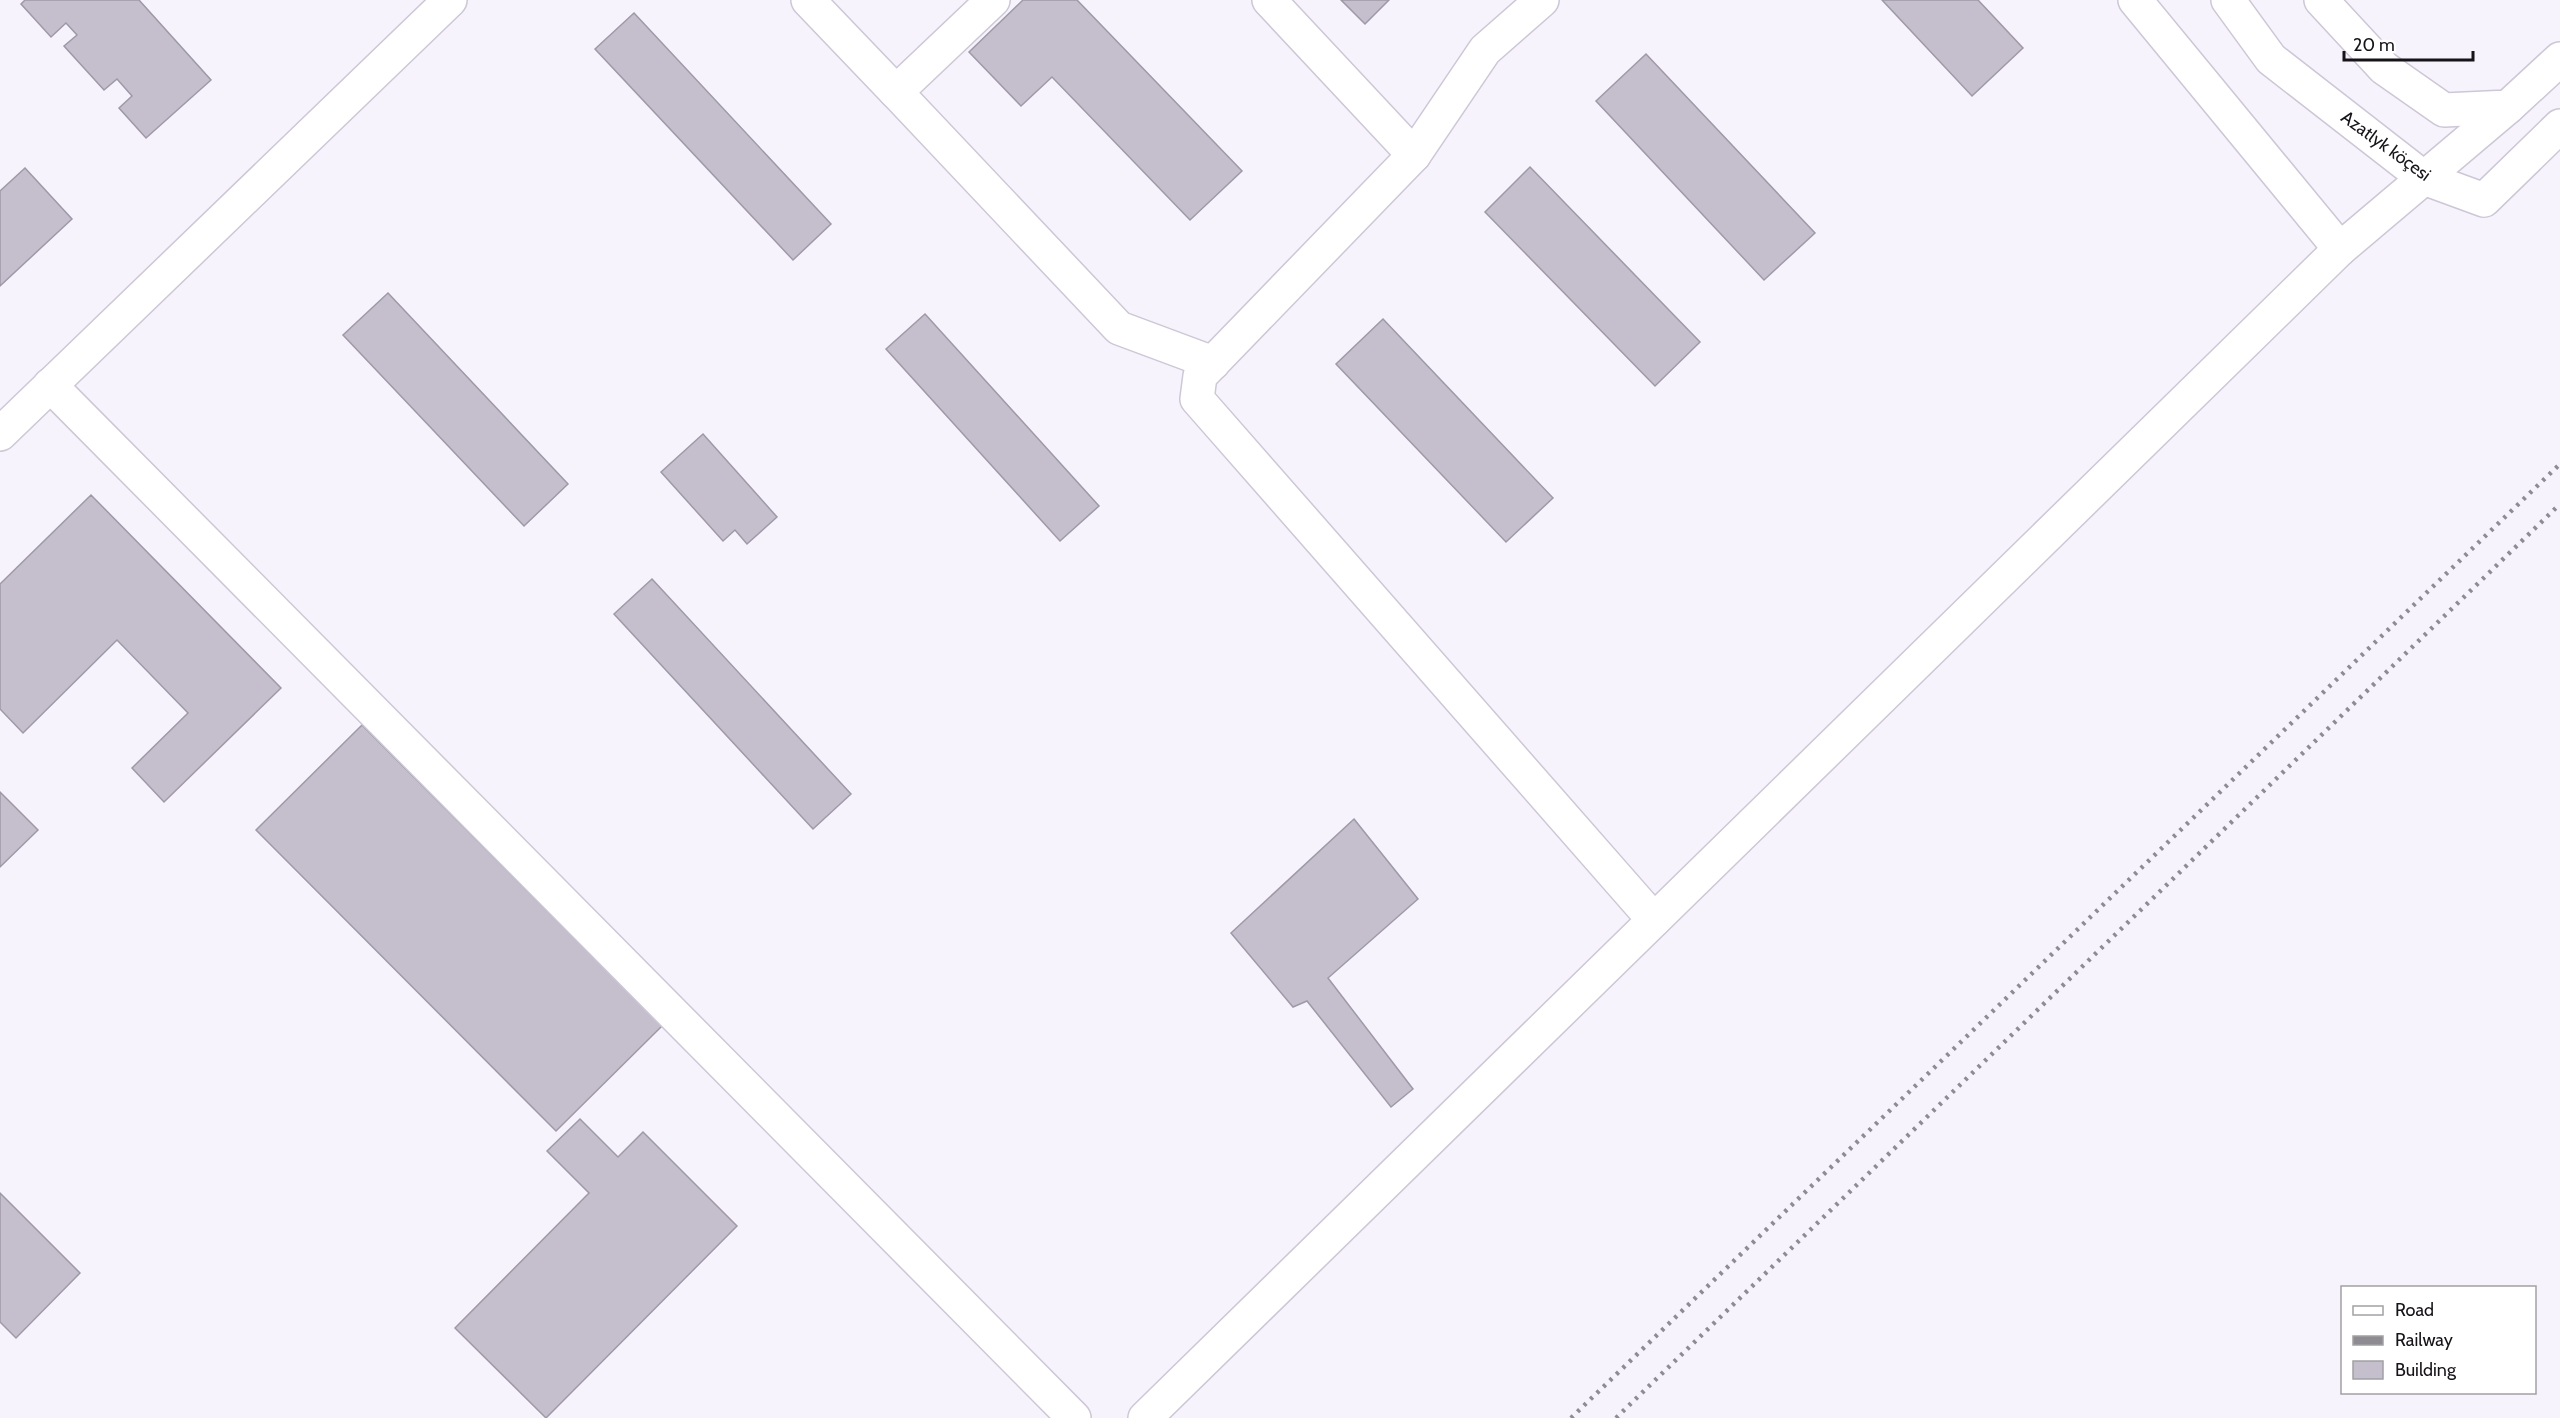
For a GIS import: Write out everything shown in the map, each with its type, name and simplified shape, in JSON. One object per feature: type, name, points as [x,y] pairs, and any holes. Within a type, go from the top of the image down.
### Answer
[{"type":"street","points":[[0,434],[450,0]]},
{"type":"street","points":[[808,0],[1119,328],[1213,363]]},
{"type":"street","points":[[896,92],[993,0]]},
{"type":"street","points":[[1269,0],[1414,155]]},
{"type":"street","points":[[1542,0],[1485,50],[1414,155],[1200,375],[1197,399],[1654,920]]},
{"type":"street","points":[[2135,0],[2340,249]]},
{"type":"street","name":"Azatlyk köçesi","points":[[2228,0],[2271,59],[2424,178],[2484,200],[2560,126]]},
{"type":"street","points":[[2321,0],[2384,68],[2444,110],[2508,107]]},
{"type":"street","points":[[1145,1418],[2340,249],[2508,107],[2560,58]]},
{"type":"street","points":[[50,385],[1074,1418]]},
{"type":"building","points":[[25,0],[139,0],[211,80],[146,138],[119,108],[132,96],[117,79],[104,90],[64,46],[77,35],[66,23],[51,37],[21,4]]},
{"type":"building","points":[[1023,0],[1077,0],[1242,171],[1190,220],[1052,77],[1021,106],[969,52]]},
{"type":"building","points":[[1341,0],[1389,0],[1365,24]]},
{"type":"building","points":[[1882,0],[1978,0],[2023,48],[1972,96]]},
{"type":"building","points":[[634,13],[831,224],[793,260],[595,49]]},
{"type":"building","points":[[1646,54],[1815,233],[1764,280],[1596,101]]},
{"type":"building","points":[[1530,167],[1700,342],[1655,386],[1485,212]]},
{"type":"building","points":[[25,168],[72,219],[0,286],[0,191]]},
{"type":"building","points":[[388,293],[568,484],[524,526],[343,335]]},
{"type":"building","points":[[925,314],[1099,506],[1060,541],[886,349]]},
{"type":"building","points":[[1383,319],[1553,498],[1506,542],[1336,364]]},
{"type":"building","points":[[703,434],[777,517],[747,544],[735,530],[723,541],[661,472]]},
{"type":"building","points":[[91,495],[281,688],[164,802],[132,768],[188,713],[117,640],[23,733],[0,709],[0,584]]},
{"type":"building","points":[[652,579],[851,794],[813,829],[614,614]]},
{"type":"building","points":[[362,725],[662,1026],[556,1131],[256,830]]},
{"type":"building","points":[[0,792],[38,830],[0,867]]},
{"type":"building","points":[[1354,819],[1418,899],[1328,978],[1413,1089],[1391,1107],[1307,1001],[1293,1007],[1231,933]]},
{"type":"building","points":[[580,1119],[618,1157],[643,1132],[737,1226],[546,1418],[455,1328],[589,1193],[547,1151]]},
{"type":"building","points":[[0,1193],[80,1273],[16,1338],[0,1322]]},
{"type":"railway","points":[[1571,1418],[2560,464]]},
{"type":"railway","points":[[1616,1418],[2560,504]]}]
